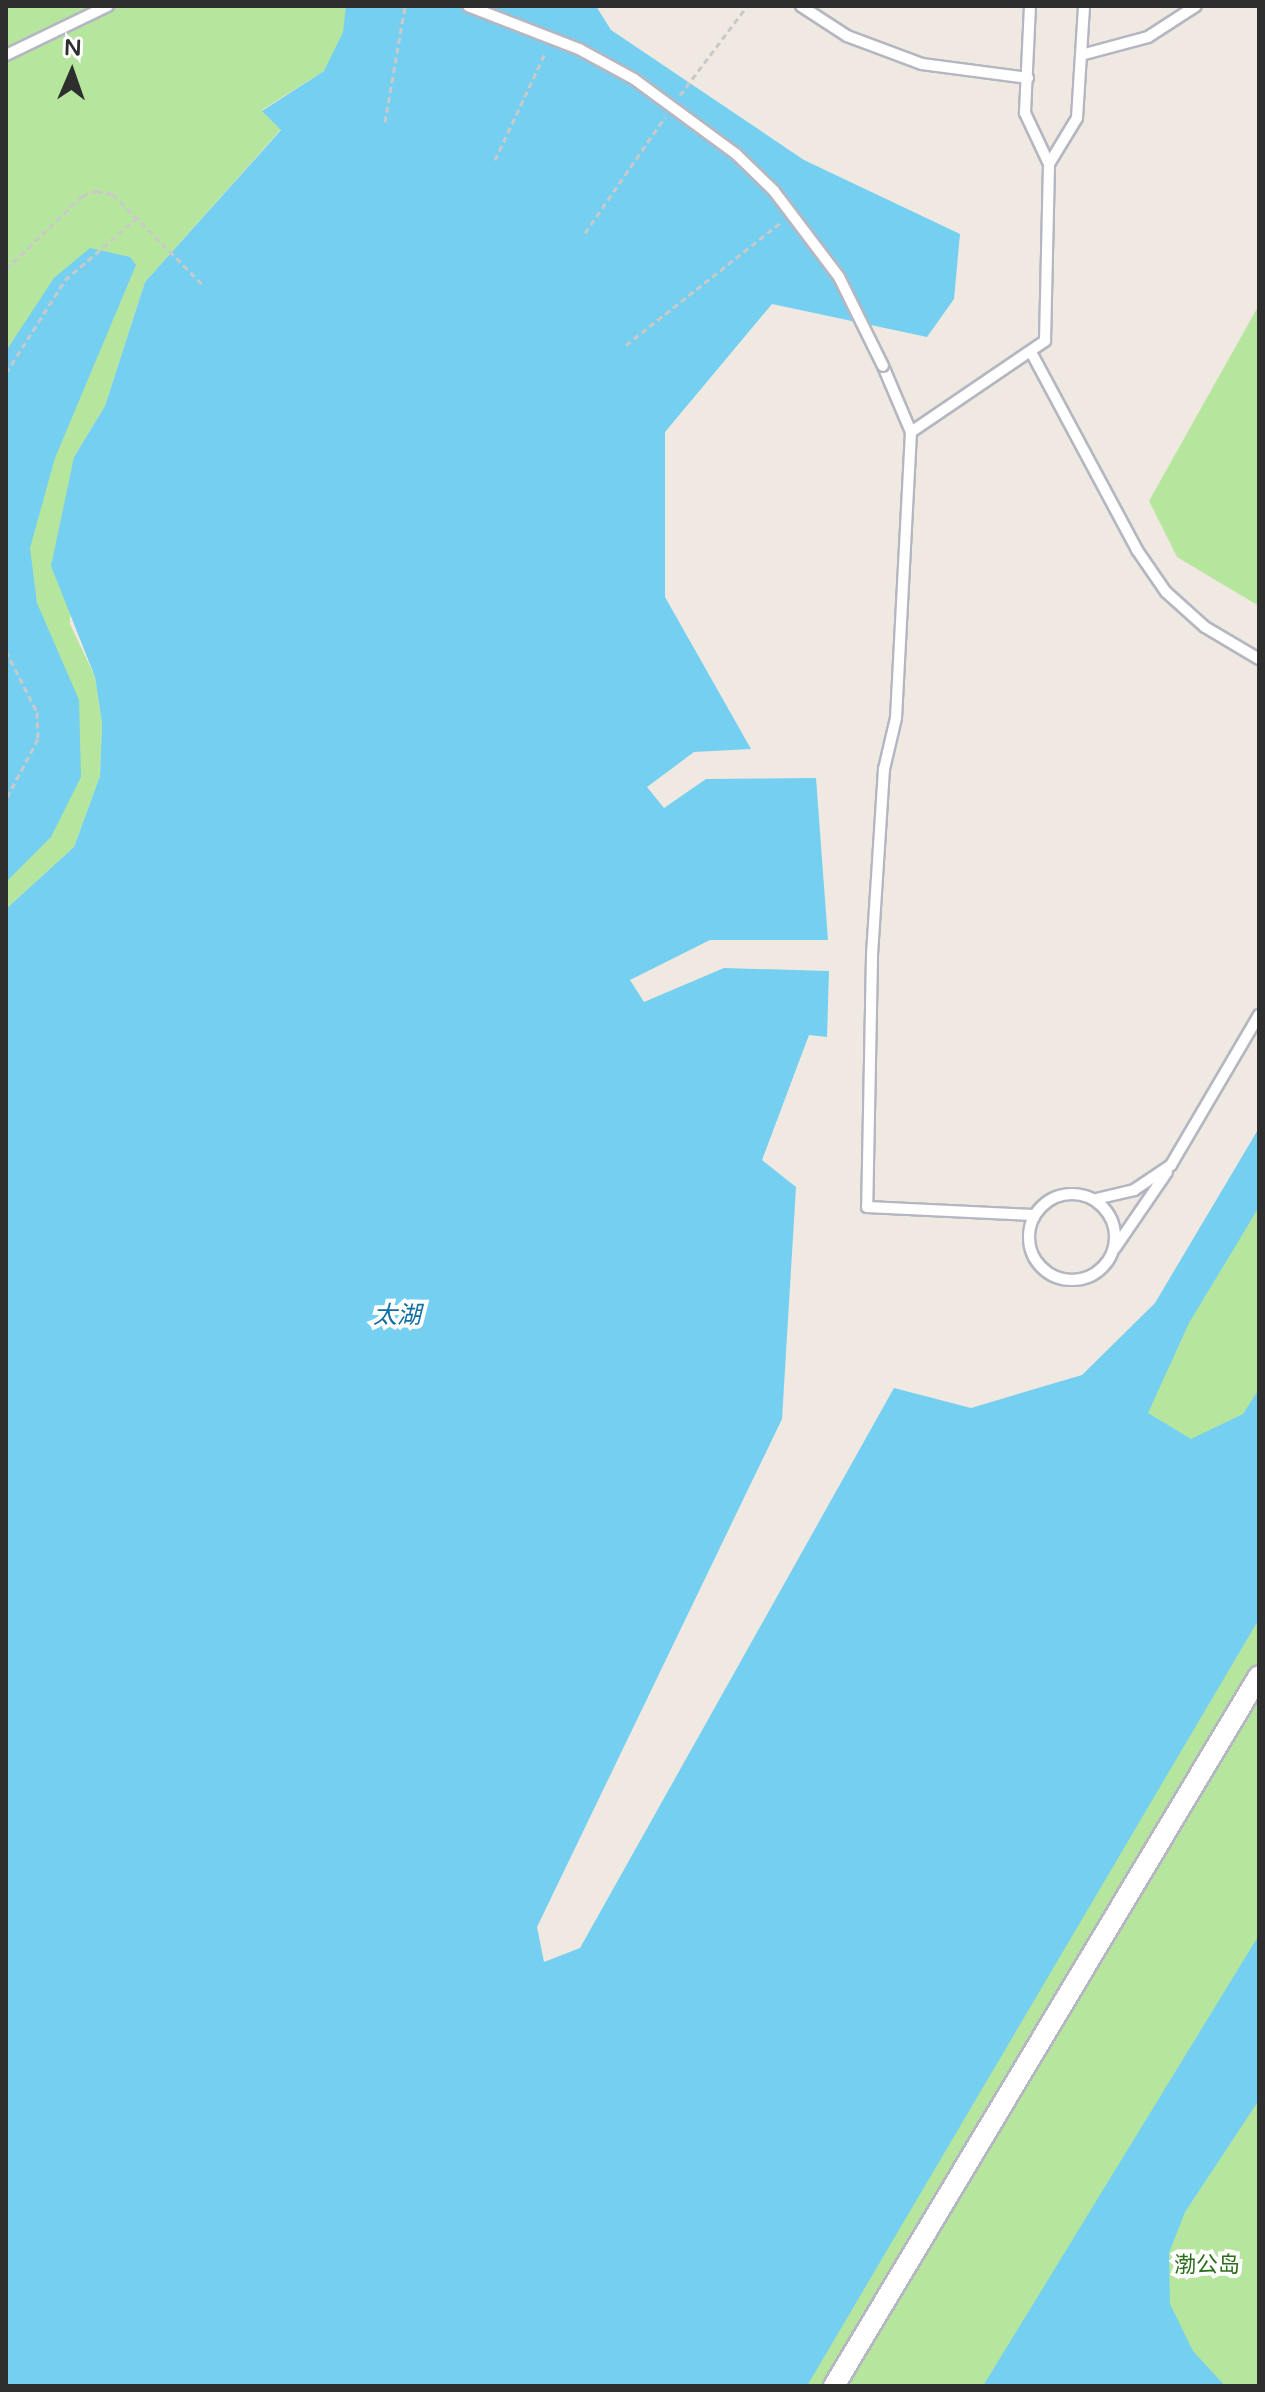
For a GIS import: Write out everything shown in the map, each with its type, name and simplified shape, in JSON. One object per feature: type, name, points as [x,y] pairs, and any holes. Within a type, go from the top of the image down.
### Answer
[{"type":"street","points":[[834,2386],[1259,1676]]},
{"type":"lane","points":[[6,55],[108,6]]},
{"type":"lane","points":[[468,6],[552,38],[674,104],[736,154],[792,214],[839,277],[883,366],[911,432],[896,718],[884,769],[872,956],[867,1207],[1033,1215],[1068,1193],[1096,1199],[1134,1190],[1171,1165]]},
{"type":"lane","points":[[801,6],[847,36],[922,64],[1028,78]]},
{"type":"lane","points":[[911,432],[1045,341],[1049,164],[1025,113],[1030,6]]},
{"type":"lane","points":[[1049,164],[1077,118],[1084,6]]},
{"type":"lane","points":[[1081,55],[1148,37],[1196,6]]},
{"type":"lane","points":[[1031,352],[1137,550],[1166,592],[1205,627],[1259,659]]},
{"type":"lane","points":[[1033,1215],[1031,1254],[1056,1278],[1085,1278],[1114,1250],[1171,1165],[1259,1015]]},
{"type":"lane","points":[[1096,1199],[1114,1225],[1114,1250]]},
{"type":"path","points":[[385,122],[405,6]]},
{"type":"path","points":[[585,233],[674,104],[747,6]]},
{"type":"path","points":[[495,160],[552,38]]},
{"type":"path","points":[[6,269],[82,196],[96,191],[113,194],[203,285]]},
{"type":"path","points":[[626,345],[792,214]]},
{"type":"path","points":[[6,373],[44,306],[108,241],[136,219]]},
{"type":"path","points":[[6,651],[37,712],[38,739],[6,799]]},
{"type":"green space","points":[[6,6],[346,6],[344,32],[324,71],[262,110],[281,129],[145,282],[105,406],[74,457],[70,624],[95,677],[102,723],[100,776],[74,847],[6,909]]},
{"type":"green space","points":[[1259,305],[1259,606],[1177,557],[1149,501]]},
{"type":"green space","points":[[1259,1184],[1259,1493],[1135,1417]]},
{"type":"green space","points":[[1259,1590],[1259,1957],[1009,2386],[770,2386]]},
{"type":"green space","name":"渤公岛","points":[[1259,2075],[1259,2386],[1206,2386],[1169,2350],[1152,2262]]},
{"type":"water","name":"太湖","points":[[346,6],[596,6],[611,30],[804,160],[960,234],[954,299],[927,337],[772,304],[665,432],[665,597],[751,749],[694,752],[647,787],[664,808],[706,779],[816,778],[828,940],[710,940],[630,980],[644,1002],[724,968],[829,971],[827,1037],[809,1035],[762,1160],[796,1187],[782,1419],[537,1927],[544,1962],[580,1948],[894,1388],[971,1408],[1082,1375],[1155,1303],[1259,1128],[1259,1207],[1189,1323],[1148,1413],[1191,1439],[1243,1414],[1259,1389],[1259,1619],[807,2386],[6,2386],[6,909],[74,847],[100,776],[102,723],[95,677],[51,566],[74,457],[105,406],[145,282],[281,130],[262,111],[324,71],[343,32]]},
{"type":"water","points":[[90,248],[130,257],[136,265],[55,458],[30,548],[37,603],[79,700],[81,777],[51,837],[6,882],[6,351],[54,278]]},
{"type":"water","points":[[1259,1935],[1259,2100],[1185,2212],[1169,2253],[1170,2304],[1193,2351],[1225,2386],[983,2386]]}]
